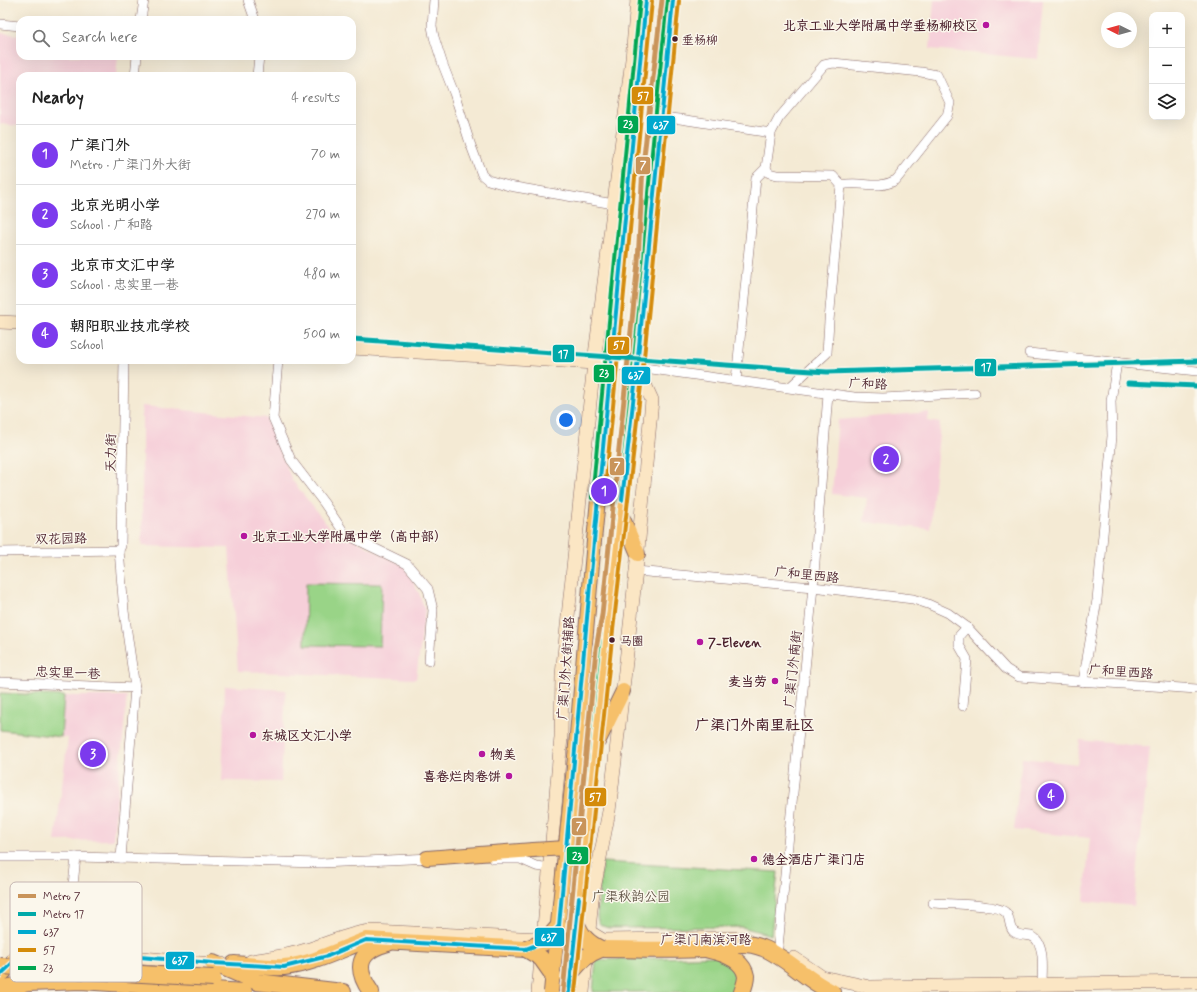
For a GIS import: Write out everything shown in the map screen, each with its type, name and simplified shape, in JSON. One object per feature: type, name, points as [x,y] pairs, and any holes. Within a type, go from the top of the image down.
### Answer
[{"type":"highway","points":[[576,922],[583,937],[594,948],[707,949],[736,944],[762,948],[774,954],[821,987],[832,992]]},
{"type":"highway","points":[[234,964],[284,967],[302,964],[328,956],[366,940],[526,949],[545,942],[559,926]]},
{"type":"highway","points":[[371,992],[364,983],[361,972],[362,962],[365,955],[379,946],[397,941]]},
{"type":"highway","points":[[578,972],[581,960],[591,953],[594,948]]},
{"type":"highway","points":[[526,949],[541,958],[547,974]]},
{"type":"highway","points":[[707,949],[723,953],[742,967],[746,976],[742,992]]},
{"type":"highway","points":[[0,975],[10,965]]},
{"type":"highway","points":[[0,966],[10,966]]},
{"type":"highway","points":[[142,969],[213,971],[257,982],[343,992]]},
{"type":"highway","points":[[0,989],[39,982]]},
{"type":"highway","points":[[96,982],[244,992]]},
{"type":"main road","points":[[551,992],[547,974],[559,926],[576,757],[593,549],[646,0]]},
{"type":"main road","points":[[569,992],[578,972],[576,922],[593,755],[637,367],[673,0]]},
{"type":"main road","points":[[620,512],[638,554]]},
{"type":"main road","points":[[593,755],[623,691]]},
{"type":"main road","points":[[427,858],[566,848]]},
{"type":"street","points":[[142,16],[144,0]]},
{"type":"street","points":[[248,0],[254,16]]},
{"type":"street","points":[[434,0],[432,26],[434,37],[482,175],[488,180],[509,186],[614,204]]},
{"type":"street","name":"广渠门外大街辅路","points":[[538,992],[547,974],[543,942],[551,868],[561,737],[562,675],[594,363],[632,59],[637,0]]},
{"type":"street","points":[[0,24],[16,26]]},
{"type":"street","points":[[135,72],[137,60]]},
{"type":"street","points":[[257,72],[259,60]]},
{"type":"street","points":[[736,380],[756,178],[766,168],[771,133],[779,118],[824,65],[833,63],[937,75],[950,102],[947,116],[896,180],[881,186],[849,183],[842,185]]},
{"type":"street","points":[[661,117],[771,133]]},
{"type":"street","points":[[766,168],[770,173],[778,174],[833,176],[842,185]]},
{"type":"street","points":[[790,387],[827,353],[842,185]]},
{"type":"street","points":[[0,322],[16,324]]},
{"type":"street","points":[[356,348],[594,363]]},
{"type":"street","points":[[1028,353],[1197,371]]},
{"type":"street","points":[[1083,682],[1097,600],[1112,436],[1111,401],[1117,362]]},
{"type":"street","name":"广和路","points":[[594,363],[637,367],[790,387],[854,397],[883,398],[975,393]]},
{"type":"street","name":"天力街","points":[[121,858],[135,688],[124,611],[120,548],[124,364]]},
{"type":"street","points":[[278,364],[273,418],[291,460],[324,503],[345,534],[407,564],[428,589],[433,610],[429,661]]},
{"type":"street","points":[[142,961],[213,971],[234,964],[285,956],[358,932],[371,931],[543,942],[551,952],[570,955],[594,948],[589,933],[592,899],[609,811],[638,554],[652,400],[637,367]]},
{"type":"street","name":"广渠门外南街","points":[[778,947],[813,587],[828,394]]},
{"type":"street","name":"双花园路","points":[[0,552],[120,548]]},
{"type":"street","name":"广和里西路","points":[[636,571],[813,587],[913,599],[948,613],[967,627],[1006,669],[1019,677],[1197,689]]},
{"type":"street","points":[[963,706],[967,659],[959,645],[959,636],[967,627]]},
{"type":"street","name":"忠实里一巷","points":[[0,682],[135,688]]},
{"type":"street","points":[[0,857],[76,857],[321,863],[427,858],[520,859],[536,866],[551,868]]},
{"type":"street","points":[[73,882],[76,857]]},
{"type":"street","points":[[933,903],[993,907],[1004,910],[1008,914],[1009,923],[1013,931],[1020,935],[1032,937],[1039,943],[1041,950],[1042,984]]},
{"type":"street","name":"广渠门南滨河路","points":[[543,942],[554,924],[562,921],[573,922],[581,926],[589,933],[603,940],[740,937],[759,940],[778,947],[822,977],[870,986],[1197,982]]},
{"type":"street","points":[[0,966],[10,961]]},
{"type":"street","points":[[578,972],[583,992]]},
{"type":"shaded area","name":"北京工业大学附属中学垂杨柳校区","points":[[934,0],[1043,0],[1038,59],[930,49]]},
{"type":"shaded area","points":[[0,33],[16,35],[16,60],[118,60],[116,72],[16,72],[16,126],[0,124]]},
{"type":"shaded area","name":"北京工业大学附属中学（高中部）","points":[[142,406],[266,418],[292,480],[328,526],[404,566],[419,593],[425,610],[416,679],[238,671],[229,548],[142,546]]},
{"type":"shaded area","points":[[929,412],[928,421],[940,423],[930,529],[864,522],[867,498],[832,494],[838,420]]},
{"type":"shaded area","name":"东城区文汇小学","points":[[225,686],[286,690],[281,782],[222,781]]},
{"type":"shaded area","points":[[0,693],[64,696],[127,696],[113,840],[55,841],[68,738],[0,730]]},
{"type":"shaded area","points":[[1080,740],[1150,747],[1134,906],[1084,901],[1090,838],[1014,830],[1022,758],[1077,764]]},
{"type":"green space","points":[[306,583],[382,584],[380,646],[305,645]]},
{"type":"green space","points":[[0,693],[64,696],[61,737],[0,730]]},
{"type":"green space","name":"广渠秋韵公园","points":[[602,862],[778,872],[771,935],[742,927],[609,928],[604,926],[599,923],[597,916]]},
{"type":"green space","points":[[720,956],[734,965],[739,971],[740,976],[738,988],[732,992],[593,992],[596,960]]},
{"type":"metro line","name":"7","points":[[563,992],[596,649],[602,615],[638,262],[643,165],[662,0]]},
{"type":"metro line","name":"17","points":[[356,339],[827,372],[1197,361]]},
{"type":"metro line","name":"17","points":[[1128,383],[1197,386]]},
{"type":"transit line","name":"23","points":[[592,498],[640,0]]},
{"type":"transit line","name":"637","points":[[142,957],[284,967],[328,956],[366,940],[526,949],[545,942],[559,926],[646,0]]},
{"type":"transit line","name":"23","points":[[563,991],[600,637],[631,366],[667,0]]},
{"type":"transit line","name":"637","points":[[622,500],[637,367],[673,0]]},
{"type":"transit line","name":"57","points":[[604,500],[652,1]]},
{"type":"transit line","name":"57","points":[[575,992],[612,639],[643,368],[679,1]]},
{"type":"transit line","name":"637","points":[[569,992],[579,898]]},
{"type":"transit line","name":"637","points":[[0,975],[10,965]]},
{"type":"place","name":"北京工业大学附属中学垂杨柳校区","points":[[986,25]]},
{"type":"place","name":"垂杨柳","points":[[675,39]]},
{"type":"place","name":"北京光明小学","points":[[886,459]]},
{"type":"place","name":"广渠门外","points":[[604,491]]},
{"type":"place","name":"北京工业大学附属中学（高中部）","points":[[244,536]]},
{"type":"place","name":"马圈","points":[[612,640]]},
{"type":"place","name":"7-Eleven","points":[[700,642]]},
{"type":"place","name":"麦当劳","points":[[775,681]]},
{"type":"place","name":"东城区文汇小学","points":[[253,735]]},
{"type":"place","name":"北京市文汇中学","points":[[93,754]]},
{"type":"place","name":"物美","points":[[482,754]]},
{"type":"place","name":"喜卷烂肉卷饼","points":[[509,776]]},
{"type":"place","name":"朝阳职业技术学校","points":[[1051,796]]},
{"type":"place","name":"德全酒店广渠门店","points":[[754,859]]},
{"type":"district","name":"广渠门外南里社区","points":[[755,725]]}]
